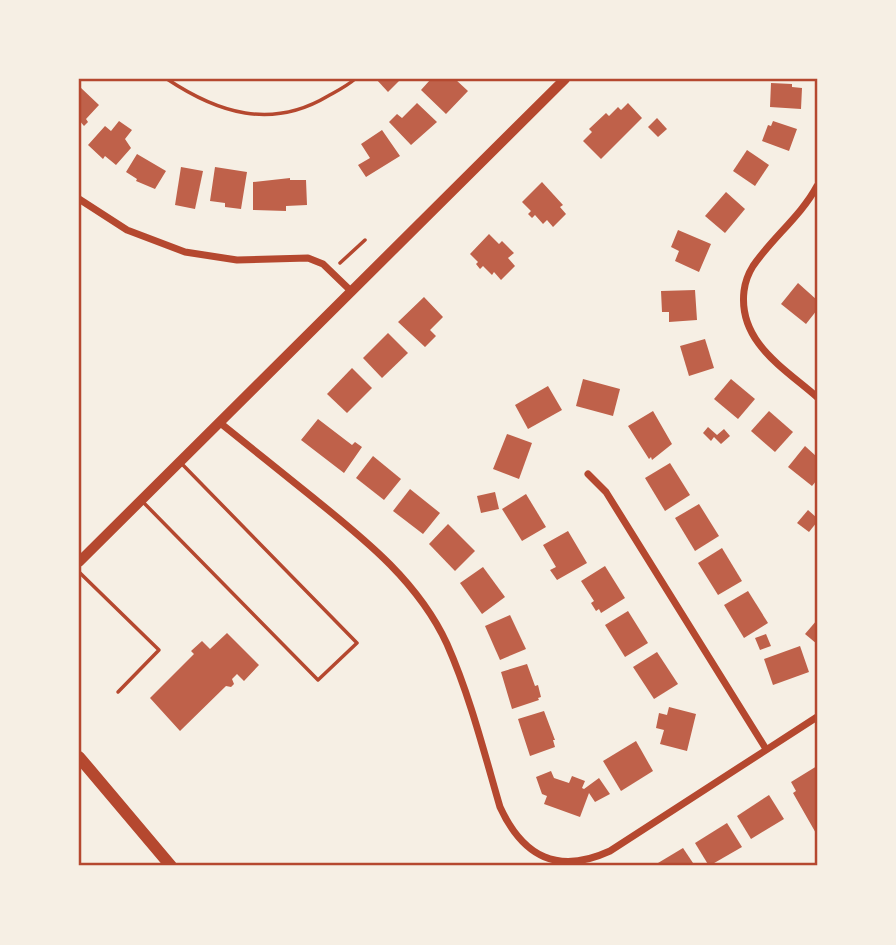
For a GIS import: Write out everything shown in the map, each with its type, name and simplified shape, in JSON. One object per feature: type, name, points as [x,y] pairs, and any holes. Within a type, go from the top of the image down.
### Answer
[{"type":"highway","points":[[79,757],[171,866]]},
{"type":"main road","points":[[79,562],[565,79]]},
{"type":"street","points":[[817,186],[752,268],[743,302],[746,323],[758,345],[817,397]]},
{"type":"street","points":[[79,199],[127,230],[184,252],[237,260],[308,258],[323,264],[351,291]]},
{"type":"street","points":[[219,422],[397,570],[423,603],[446,642],[464,686],[504,816],[519,837],[541,856],[572,863],[591,860],[817,717]]},
{"type":"street","points":[[588,474],[606,492],[766,749]]},
{"type":"lane","points":[[167,79],[199,98],[227,110],[260,115],[289,114],[318,102],[355,79]]},
{"type":"lane","points":[[142,500],[318,680],[357,643],[179,462]]},
{"type":"lane","points":[[79,572],[159,650],[118,692]]},
{"type":"path","points":[[340,263],[366,240]]},
{"type":"building","points":[[376,79],[396,79],[399,81],[388,92]]},
{"type":"building","points":[[429,79],[455,79],[468,91],[446,114],[421,90]]},
{"type":"building","points":[[771,83],[792,84],[792,87],[802,88],[801,109],[770,107]]},
{"type":"building","points":[[80,87],[99,105],[86,119],[88,122],[84,126],[79,120]]},
{"type":"building","points":[[417,103],[437,122],[411,145],[389,122],[397,114],[402,118]]},
{"type":"building","points":[[628,103],[642,118],[601,159],[583,141],[592,132],[589,129],[606,113],[609,116],[618,107],[621,110]]},
{"type":"building","points":[[657,118],[667,129],[658,137],[648,127]]},
{"type":"building","points":[[119,121],[132,130],[125,139],[131,148],[116,165],[105,156],[103,159],[88,145],[105,126],[111,131]]},
{"type":"building","points":[[773,121],[797,129],[789,151],[762,141],[768,125],[771,126]]},
{"type":"building","points":[[382,130],[400,156],[366,177],[358,165],[370,158],[361,144]]},
{"type":"building","points":[[747,150],[769,165],[755,186],[733,171]]},
{"type":"building","points":[[137,154],[166,171],[155,189],[136,181],[137,179],[126,172]]},
{"type":"building","points":[[181,167],[203,171],[195,209],[175,205]]},
{"type":"building","points":[[215,167],[247,172],[241,209],[210,201]]},
{"type":"building","points":[[290,178],[306,180],[307,205],[286,206],[286,211],[253,210],[253,182]]},
{"type":"building","points":[[542,182],[563,205],[560,207],[566,214],[553,227],[547,220],[543,224],[535,215],[532,218],[528,214],[531,211],[522,202]]},
{"type":"building","points":[[726,192],[745,209],[725,233],[705,216]]},
{"type":"building","points":[[678,230],[711,244],[699,272],[675,261],[679,251],[671,247]]},
{"type":"building","points":[[489,234],[499,244],[502,241],[514,253],[508,258],[515,266],[501,280],[483,266],[480,269],[476,264],[478,262],[470,254]]},
{"type":"building","points":[[798,283],[817,300],[817,310],[806,324],[781,304]]},
{"type":"building","points":[[695,290],[697,320],[669,322],[669,312],[662,312],[661,291]]},
{"type":"building","points":[[424,297],[443,317],[430,330],[436,336],[425,347],[398,322]]},
{"type":"building","points":[[388,333],[408,353],[382,378],[363,358]]},
{"type":"building","points":[[705,339],[714,368],[689,376],[680,346]]},
{"type":"building","points":[[352,368],[372,388],[347,413],[327,394]]},
{"type":"building","points":[[583,379],[620,389],[613,416],[576,406]]},
{"type":"building","points":[[731,379],[755,399],[738,419],[714,399]]},
{"type":"building","points":[[548,386],[562,410],[528,429],[515,405]]},
{"type":"building","points":[[653,411],[672,444],[652,460],[628,426]]},
{"type":"building","points":[[769,411],[793,432],[775,452],[751,431]]},
{"type":"building","points":[[318,419],[352,445],[355,442],[362,447],[344,473],[301,440]]},
{"type":"building","points":[[708,427],[717,435],[724,429],[730,436],[721,444],[714,437],[711,441],[703,433]]},
{"type":"building","points":[[507,434],[532,443],[519,479],[493,469]]},
{"type":"building","points":[[805,446],[817,457],[817,480],[812,486],[788,467]]},
{"type":"building","points":[[373,456],[401,479],[384,500],[356,478]]},
{"type":"building","points":[[670,463],[690,495],[665,511],[645,478]]},
{"type":"building","points":[[410,489],[440,513],[423,534],[393,511]]},
{"type":"building","points":[[495,492],[499,509],[481,513],[477,496]]},
{"type":"building","points":[[526,494],[546,527],[522,541],[502,509]]},
{"type":"building","points":[[699,504],[719,536],[695,551],[675,518]]},
{"type":"building","points":[[808,510],[817,518],[809,532],[797,523]]},
{"type":"building","points":[[448,524],[475,551],[455,571],[429,544]]},
{"type":"building","points":[[568,531],[587,563],[557,580],[550,570],[556,567],[543,545]]},
{"type":"building","points":[[722,548],[742,581],[718,595],[698,563]]},
{"type":"building","points":[[605,566],[625,598],[601,613],[599,609],[596,611],[591,603],[594,601],[581,581]]},
{"type":"building","points":[[483,567],[505,597],[482,614],[460,583]]},
{"type":"building","points":[[748,591],[768,623],[744,638],[724,605]]},
{"type":"building","points":[[628,611],[648,643],[625,657],[605,625]]},
{"type":"building","points":[[510,615],[526,649],[500,660],[485,626]]},
{"type":"building","points":[[817,620],[817,644],[805,634]]},
{"type":"building","points":[[227,633],[259,665],[244,681],[237,674],[232,679],[234,684],[231,687],[226,686],[180,731],[150,698],[194,654],[191,651],[202,641],[210,649]]},
{"type":"building","points":[[766,634],[771,646],[760,650],[755,638]]},
{"type":"building","points":[[800,646],[809,672],[773,685],[764,659]]},
{"type":"building","points":[[657,652],[678,684],[654,699],[633,667]]},
{"type":"building","points":[[527,664],[541,697],[512,709],[501,672]]},
{"type":"building","points":[[669,707],[696,714],[687,751],[660,744],[664,730],[656,728],[659,713],[667,715]]},
{"type":"building","points":[[544,711],[555,747],[530,756],[518,719]]},
{"type":"building","points":[[636,741],[653,771],[621,791],[603,761]]},
{"type":"building","points":[[817,766],[817,835],[793,793],[796,791],[791,782]]},
{"type":"building","points":[[551,771],[554,778],[569,783],[572,776],[585,781],[582,788],[584,789],[599,778],[610,794],[595,802],[589,793],[580,817],[544,804],[547,796],[542,794],[536,777]]},
{"type":"building","points":[[769,795],[784,819],[751,839],[737,816]]},
{"type":"building","points":[[727,823],[742,847],[709,866],[695,843]]},
{"type":"building","points":[[683,848],[695,866],[653,866]]}]
